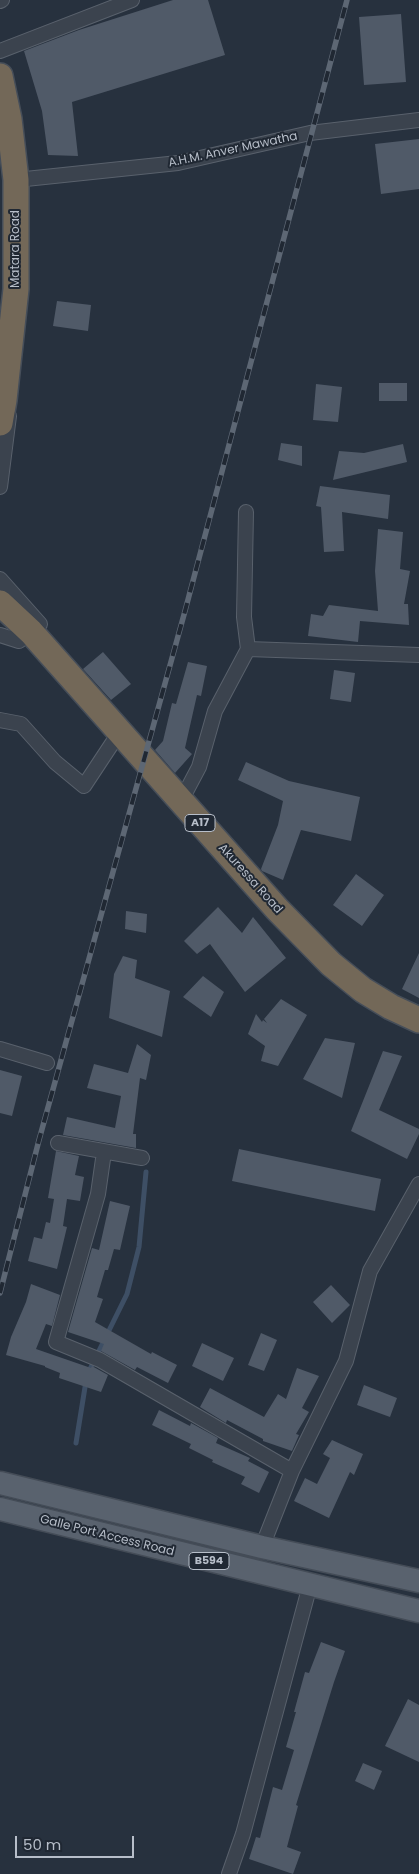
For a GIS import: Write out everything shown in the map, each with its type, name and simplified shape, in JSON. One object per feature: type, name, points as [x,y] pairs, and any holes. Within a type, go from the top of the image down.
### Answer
[{"type":"highway","name":"Matara Road","points":[[0,76],[9,119],[16,180],[16,289],[2,412]]},
{"type":"highway","name":"Akuressa Road","points":[[0,603],[31,632],[277,909],[331,964],[363,990],[391,1007],[419,1020]]},
{"type":"main road","name":"Galle Port Access Road","points":[[0,1483],[262,1547],[419,1581]]},
{"type":"main road","name":"Galle Port Access Road","points":[[0,1509],[419,1611]]},
{"type":"street","points":[[0,51],[132,0]]},
{"type":"street","name":"A.H.M. Anver Mawatha","points":[[16,180],[178,163],[310,133],[419,120]]},
{"type":"street","points":[[0,487],[10,406],[2,412]]},
{"type":"street","points":[[181,801],[199,767],[215,711],[248,649],[244,617],[246,512]]},
{"type":"street","points":[[0,579],[40,624],[19,641],[0,635]]},
{"type":"street","points":[[248,649],[419,655]]},
{"type":"street","points":[[0,720],[22,724],[55,762],[84,786],[119,733]]},
{"type":"street","points":[[0,1050],[47,1063]]},
{"type":"street","points":[[58,1143],[142,1158]]},
{"type":"street","points":[[104,1152],[98,1194],[56,1342],[100,1360],[292,1471]]},
{"type":"street","points":[[262,1547],[292,1471],[346,1361],[370,1271],[419,1184]]},
{"type":"street","points":[[229,1874],[243,1834],[310,1585]]},
{"type":"building","points":[[173,0],[208,0],[225,55],[72,102],[78,156],[48,155],[42,111],[24,51],[79,30]]},
{"type":"building","points":[[401,14],[406,82],[364,85],[359,17]]},
{"type":"building","points":[[419,139],[419,189],[381,194],[375,144]]},
{"type":"building","points":[[57,301],[91,305],[88,331],[53,326]]},
{"type":"building","points":[[379,383],[407,383],[407,401],[379,401]]},
{"type":"building","points":[[316,384],[342,387],[338,422],[313,420]]},
{"type":"building","points":[[281,443],[302,446],[302,466],[278,460]]},
{"type":"building","points":[[403,444],[407,462],[333,480],[339,451],[364,453]]},
{"type":"building","points":[[320,486],[390,495],[388,519],[342,512],[344,551],[324,552],[321,507],[316,506]]},
{"type":"building","points":[[378,529],[403,532],[400,569],[410,571],[404,604],[408,604],[409,625],[360,621],[358,642],[308,636],[311,614],[323,616],[329,605],[378,611],[375,571]]},
{"type":"building","points":[[103,652],[131,684],[111,700],[83,669]]},
{"type":"building","points":[[188,662],[207,666],[201,696],[197,695],[185,748],[192,754],[175,773],[155,750],[163,741],[172,703],[176,704]]},
{"type":"building","points":[[334,670],[355,673],[351,702],[330,699]]},
{"type":"building","points":[[246,762],[289,781],[360,797],[351,841],[301,830],[283,880],[262,871],[261,869],[278,825],[283,801],[238,780]]},
{"type":"building","points":[[356,874],[384,895],[362,926],[333,905]]},
{"type":"building","points":[[218,907],[242,933],[253,917],[286,958],[245,992],[210,944],[197,954],[184,941]]},
{"type":"building","points":[[126,911],[147,914],[146,933],[125,929]]},
{"type":"building","points":[[419,953],[419,998],[402,989]]},
{"type":"building","points":[[123,956],[137,960],[135,978],[170,991],[162,1037],[109,1018],[114,974]]},
{"type":"building","points":[[203,976],[224,992],[211,1017],[183,997]]},
{"type":"building","points":[[281,999],[307,1015],[278,1066],[261,1061],[265,1046],[248,1034],[256,1014],[262,1022],[263,1020],[267,1023],[264,1019]]},
{"type":"building","points":[[325,1038],[355,1043],[342,1098],[303,1079]]},
{"type":"building","points":[[137,1044],[151,1055],[146,1080],[140,1078],[133,1134],[136,1134],[136,1148],[63,1135],[67,1117],[115,1128],[121,1096],[87,1088],[94,1064],[128,1073]]},
{"type":"building","points":[[383,1051],[402,1056],[379,1110],[419,1129],[419,1134],[407,1159],[351,1131]]},
{"type":"building","points":[[0,1070],[22,1076],[12,1116],[0,1113]]},
{"type":"building","points":[[239,1149],[381,1179],[375,1211],[232,1181]]},
{"type":"building","points":[[56,1151],[79,1156],[75,1175],[84,1177],[80,1201],[67,1199],[63,1226],[67,1227],[57,1269],[28,1261],[34,1237],[42,1239],[46,1222],[50,1223],[54,1199],[48,1198]]},
{"type":"building","points":[[110,1201],[130,1206],[120,1250],[114,1249],[108,1270],[105,1270],[97,1297],[103,1299],[95,1322],[151,1354],[152,1352],[177,1365],[168,1383],[137,1367],[135,1370],[101,1351],[104,1344],[68,1332],[92,1248],[99,1250]]},
{"type":"building","points":[[31,1284],[60,1295],[52,1326],[46,1324],[36,1349],[91,1368],[92,1366],[108,1375],[101,1392],[59,1378],[60,1373],[45,1366],[6,1355]]},
{"type":"building","points":[[331,1285],[350,1305],[332,1323],[313,1302]]},
{"type":"building","points":[[261,1333],[277,1340],[264,1371],[248,1365]]},
{"type":"building","points":[[202,1343],[234,1358],[223,1381],[192,1366]]},
{"type":"building","points":[[297,1368],[319,1376],[302,1408],[309,1412],[296,1434],[299,1435],[292,1451],[263,1441],[263,1439],[227,1420],[226,1423],[200,1407],[210,1388],[264,1417],[278,1394],[286,1399]]},
{"type":"building","points":[[364,1385],[397,1398],[390,1417],[357,1405]]},
{"type":"building","points":[[159,1410],[190,1426],[191,1423],[218,1438],[216,1443],[250,1458],[248,1461],[269,1472],[259,1493],[241,1484],[245,1477],[212,1462],[213,1460],[189,1448],[191,1444],[152,1425]]},
{"type":"building","points":[[332,1440],[363,1454],[354,1475],[350,1472],[329,1518],[294,1501],[305,1478],[317,1484],[330,1458],[323,1454]]},
{"type":"building","points":[[321,1642],[345,1651],[296,1805],[298,1806],[287,1847],[301,1852],[293,1874],[249,1859],[256,1837],[260,1838],[273,1787],[282,1790],[294,1750],[286,1747],[296,1712],[294,1712],[305,1672],[309,1673]]},
{"type":"building","points":[[408,1699],[419,1705],[419,1762],[385,1746]]},
{"type":"building","points":[[363,1763],[382,1771],[374,1790],[355,1781]]},
{"type":"waterway","points":[[88,1373],[127,1294],[139,1247],[146,1172]]},
{"type":"waterway","points":[[76,1443],[86,1381]]},
{"type":"railway","points":[[0,1293],[39,1140],[185,611],[347,0]]}]
